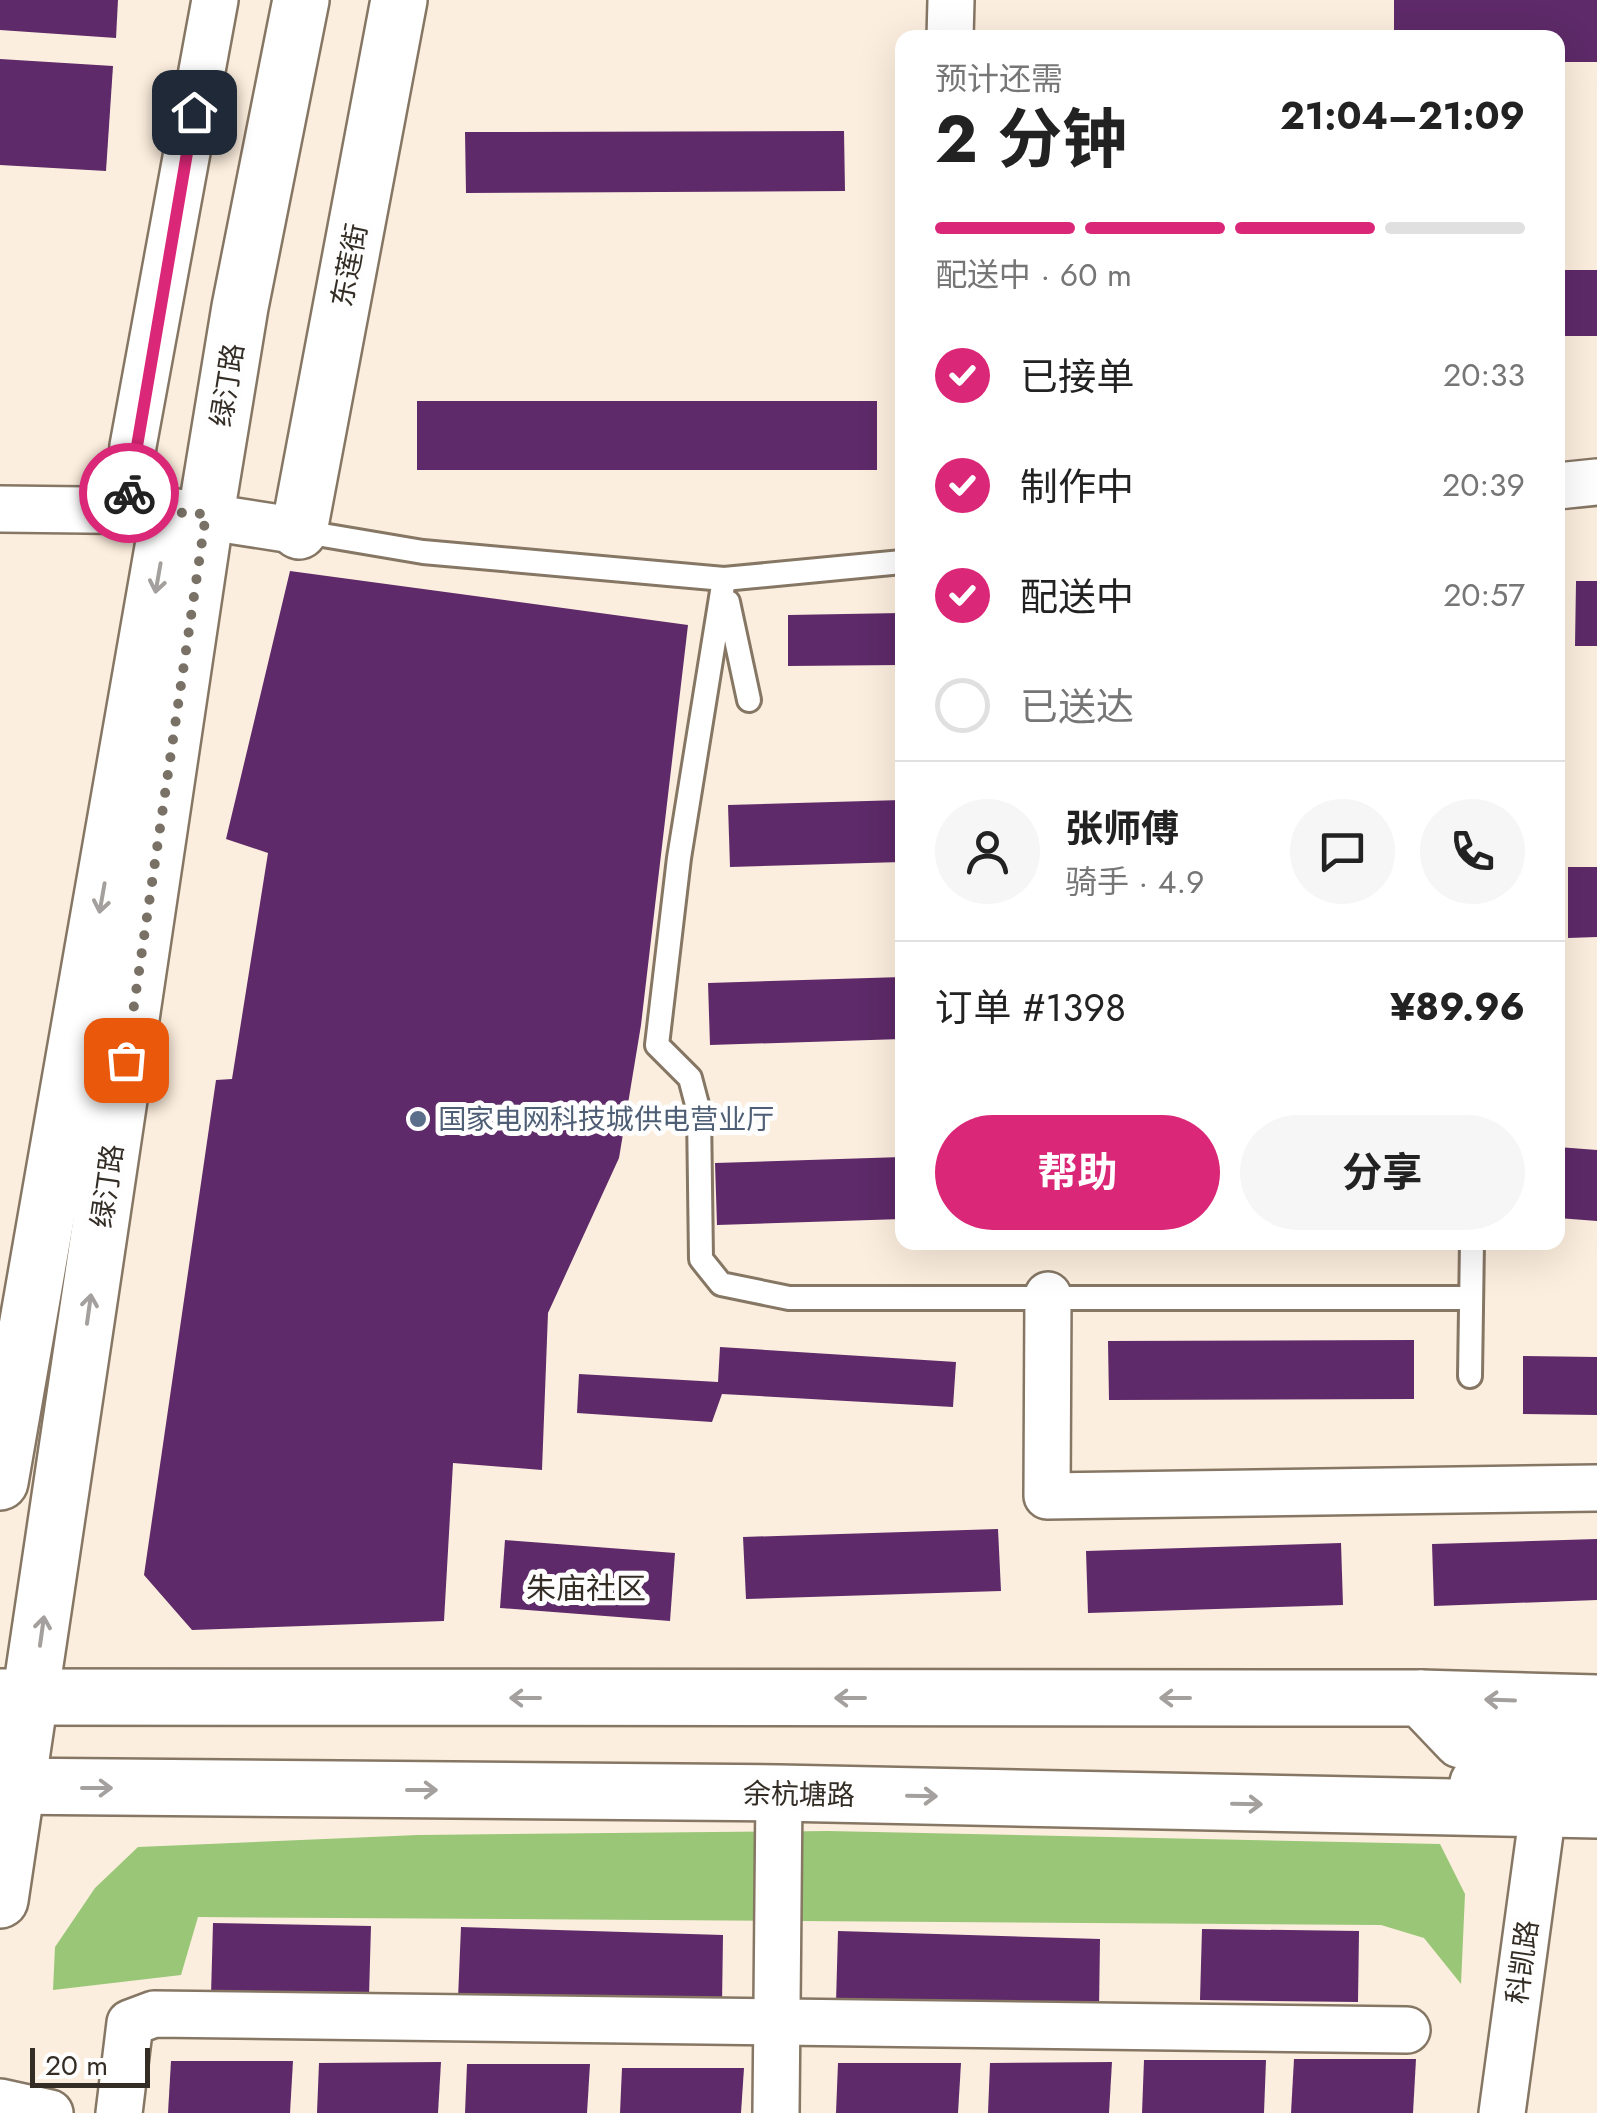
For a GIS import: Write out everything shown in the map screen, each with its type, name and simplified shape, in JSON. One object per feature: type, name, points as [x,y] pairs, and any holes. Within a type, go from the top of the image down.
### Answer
[{"type":"main road","name":"绿汀路","points":[[0,1482],[168,512],[265,0]]},
{"type":"main road","name":"绿汀路","points":[[0,1900],[16,1698],[168,512],[240,307],[301,0]]},
{"type":"main road","name":"东莲街","points":[[300,530],[399,0]]},
{"type":"main road","points":[[16,1698],[1421,1698],[1597,1703]]},
{"type":"main road","points":[[1421,1698],[1461,1740],[1597,1745]]},
{"type":"main road","points":[[1384,1807],[1460,1784],[1597,1781]]},
{"type":"main road","name":"余杭塘路","points":[[9,1787],[779,1792],[1597,1810]]},
{"type":"street","points":[[168,512],[133,446],[215,0]]},
{"type":"street","points":[[950,30],[951,0]]},
{"type":"street","points":[[1565,485],[1597,482]]},
{"type":"street","points":[[0,510],[168,512],[300,530]]},
{"type":"street","points":[[1048,1295],[1047,1496],[1597,1488]]},
{"type":"street","points":[[776,2113],[779,1792]]},
{"type":"street","name":"科凯路","points":[[1502,2113],[1543,1811]]},
{"type":"street","points":[[119,2113],[130,2023],[154,2014],[1407,2030]]},
{"type":"street","points":[[0,2102],[50,2113]]},
{"type":"lane","points":[[300,530],[423,552],[724,579],[895,563]]},
{"type":"lane","points":[[724,579],[749,700]]},
{"type":"lane","points":[[724,579],[679,858],[657,1045],[690,1078],[699,1112],[701,1258],[721,1284],[789,1298],[1048,1295],[1470,1298]]},
{"type":"lane","points":[[1470,1376],[1472,1250]]},
{"type":"green space","points":[[828,1831],[1440,1844],[1465,1894],[1461,1984],[1424,1938],[1381,1925],[198,1917],[181,1975],[53,1990],[55,1947],[95,1888],[138,1847],[418,1835]]},
{"type":"building","points":[[0,0],[118,0],[116,38],[0,30]]},
{"type":"building","points":[[1394,0],[1597,0],[1597,62],[1565,62],[1565,30],[1394,30]]},
{"type":"building","points":[[0,59],[113,66],[106,171],[0,165]]},
{"type":"building","points":[[844,131],[845,191],[466,193],[465,132]]},
{"type":"building","points":[[1565,270],[1597,270],[1597,336],[1565,336]]},
{"type":"building","points":[[417,401],[877,401],[877,470],[417,470]]},
{"type":"building","name":"国家电网科技城供电营业厅","points":[[290,571],[688,625],[641,1025],[619,1158],[548,1313],[542,1470],[453,1463],[444,1621],[192,1630],[144,1575],[216,1080],[232,1079],[268,853],[226,839]]},
{"type":"building","points":[[1576,581],[1597,581],[1597,646],[1575,646]]},
{"type":"building","points":[[895,613],[895,665],[788,666],[788,615]]},
{"type":"building","points":[[895,800],[895,862],[730,867],[728,805]]},
{"type":"building","points":[[1568,867],[1597,867],[1597,937],[1568,938]]},
{"type":"building","points":[[895,977],[895,1039],[710,1045],[708,983]]},
{"type":"building","points":[[1565,1148],[1597,1150],[1597,1221],[1565,1219]]},
{"type":"building","points":[[895,1157],[895,1219],[717,1225],[715,1163]]},
{"type":"building","points":[[1414,1340],[1414,1399],[1109,1400],[1108,1341]]},
{"type":"building","points":[[720,1347],[956,1362],[953,1407],[722,1394],[712,1422],[577,1413],[579,1374],[718,1382]]},
{"type":"building","points":[[1523,1356],[1597,1357],[1597,1415],[1523,1414]]},
{"type":"building","points":[[998,1529],[1001,1591],[746,1599],[743,1537]]},
{"type":"building","points":[[1597,1539],[1597,1600],[1434,1606],[1432,1544]]},
{"type":"building","points":[[505,1540],[675,1553],[670,1621],[500,1608]]},
{"type":"building","points":[[1341,1543],[1343,1605],[1088,1613],[1086,1551]]},
{"type":"building","points":[[213,1923],[371,1926],[369,1996],[211,1995]]},
{"type":"building","points":[[461,1927],[723,1935],[722,2005],[458,1999]]},
{"type":"building","points":[[1202,1929],[1359,1931],[1358,2002],[1200,2000]]},
{"type":"building","points":[[838,1931],[1100,1939],[1099,2010],[836,2003]]},
{"type":"building","points":[[1294,2059],[1416,2059],[1413,2113],[1291,2113]]},
{"type":"building","points":[[1144,2060],[1266,2060],[1264,2113],[1142,2113]]},
{"type":"building","points":[[171,2061],[293,2061],[290,2113],[168,2113]]},
{"type":"building","points":[[441,2062],[438,2113],[317,2113],[319,2063]]},
{"type":"building","points":[[1112,2062],[1109,2113],[988,2113],[990,2063]]},
{"type":"building","points":[[838,2063],[961,2063],[958,2113],[836,2113]]},
{"type":"building","points":[[467,2064],[590,2064],[587,2113],[465,2113]]},
{"type":"building","points":[[622,2068],[744,2068],[741,2113],[620,2113]]},
{"type":"way so far","points":[[126,1060],[206,514],[127,510],[129,493]]},
{"type":"place","name":"国家电网科技城供电营业厅","points":[[418,1119]]},
{"type":"district","name":"朱庙社区","points":[[586,1589]]},
{"type":"route","points":[[129,493],[133,446],[194,112]]}]
